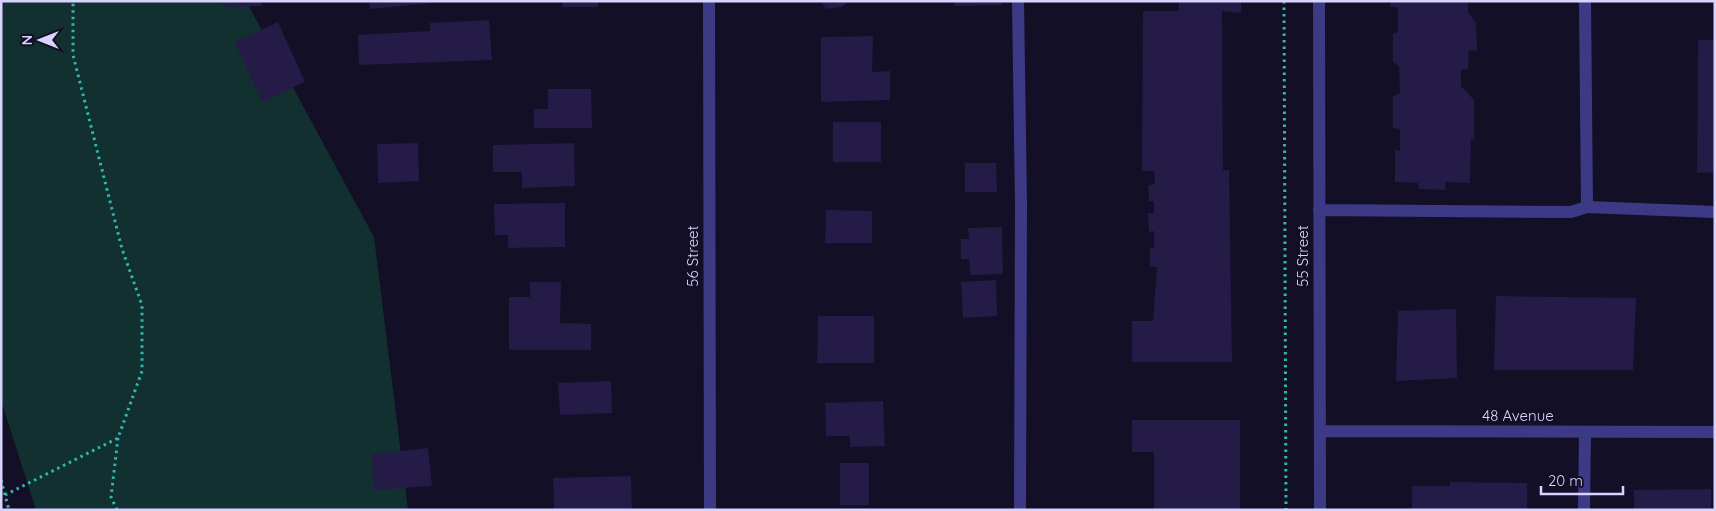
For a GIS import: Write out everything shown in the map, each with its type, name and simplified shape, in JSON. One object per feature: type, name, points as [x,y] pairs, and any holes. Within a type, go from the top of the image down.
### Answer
[{"type":"street","name":"56 Street","points":[[709,1],[710,510]]},
{"type":"street","points":[[1018,1],[1021,204],[1020,510]]},
{"type":"street","name":"55 Street","points":[[1319,1],[1320,510]]},
{"type":"street","points":[[1585,1],[1587,207]]},
{"type":"street","points":[[1319,210],[1571,212],[1587,207],[1715,212]]},
{"type":"street","name":"48 Avenue","points":[[1320,431],[1715,432]]},
{"type":"street","points":[[1584,510],[1585,433]]},
{"type":"path","points":[[73,1],[73,55],[122,249],[142,305],[142,371],[118,438],[112,497],[117,510]]},
{"type":"path","points":[[1284,1],[1286,510]]},
{"type":"path","points":[[5,495],[118,438]]},
{"type":"path","points":[[1,480],[9,510]]},
{"type":"green space","points":[[1,1],[246,1],[374,237],[408,510],[36,510],[1,400]]},
{"type":"building","points":[[235,1],[262,1],[262,6],[223,7],[223,4],[235,3]]},
{"type":"building","points":[[369,1],[431,1],[431,3],[370,9]]},
{"type":"building","points":[[563,1],[598,1],[598,7],[562,7]]},
{"type":"building","points":[[821,1],[849,1],[842,7],[826,9]]},
{"type":"building","points":[[955,1],[1002,1],[1002,5],[955,6]]},
{"type":"building","points":[[1179,1],[1241,1],[1241,13],[1222,11],[1223,170],[1229,170],[1232,362],[1132,362],[1132,321],[1153,321],[1157,267],[1150,267],[1150,248],[1154,248],[1154,231],[1149,232],[1148,213],[1154,213],[1154,201],[1149,201],[1148,185],[1155,184],[1154,171],[1142,171],[1143,11],[1179,11]]},
{"type":"building","points":[[1391,1],[1468,1],[1468,12],[1476,23],[1477,51],[1469,50],[1468,69],[1461,70],[1461,86],[1474,100],[1474,140],[1471,138],[1470,183],[1445,182],[1446,190],[1419,189],[1418,183],[1395,182],[1395,150],[1400,151],[1400,129],[1393,128],[1393,96],[1400,93],[1399,66],[1393,62],[1393,34],[1398,32],[1398,7],[1390,7]]},
{"type":"building","points":[[489,20],[492,60],[359,65],[358,35],[430,31],[430,23]]},
{"type":"building","points":[[278,22],[305,82],[262,102],[235,42]]},
{"type":"building","points":[[873,36],[872,72],[890,71],[890,100],[821,102],[821,37]]},
{"type":"building","points":[[1698,40],[1715,40],[1715,172],[1697,173]]},
{"type":"building","points":[[548,89],[591,89],[592,128],[534,128],[534,109],[548,109]]},
{"type":"building","points":[[833,122],[881,122],[881,162],[833,162]]},
{"type":"building","points":[[418,143],[419,181],[378,183],[377,144]]},
{"type":"building","points":[[574,143],[575,186],[522,188],[522,172],[493,172],[493,145]]},
{"type":"building","points":[[965,163],[996,163],[997,192],[965,192]]},
{"type":"building","points":[[565,203],[565,247],[508,248],[508,235],[495,235],[494,204]]},
{"type":"building","points":[[826,210],[872,211],[872,243],[825,243]]},
{"type":"building","points":[[1002,227],[1003,274],[970,275],[969,259],[961,259],[961,239],[969,239],[968,228]]},
{"type":"building","points":[[996,280],[997,316],[963,318],[961,282]]},
{"type":"building","points":[[530,282],[561,282],[560,323],[591,324],[591,350],[509,350],[509,297],[530,297]]},
{"type":"building","points":[[1496,296],[1636,298],[1633,370],[1494,370]]},
{"type":"building","points":[[1456,309],[1457,378],[1396,381],[1398,311]]},
{"type":"building","points":[[818,316],[874,316],[874,363],[817,363]]},
{"type":"building","points":[[611,381],[612,413],[560,415],[558,383]]},
{"type":"building","points":[[883,401],[885,446],[850,447],[850,436],[826,436],[825,403]]},
{"type":"building","points":[[1132,420],[1240,420],[1240,510],[1154,510],[1154,452],[1132,452]]},
{"type":"building","points":[[428,448],[432,486],[374,490],[371,454]]},
{"type":"building","points":[[840,463],[869,463],[869,505],[840,505]]},
{"type":"building","points":[[631,476],[632,510],[554,510],[553,478]]},
{"type":"building","points":[[1450,482],[1527,483],[1527,510],[1412,510],[1412,486],[1450,486]]},
{"type":"building","points":[[1711,489],[1711,510],[1634,510],[1634,490]]}]
